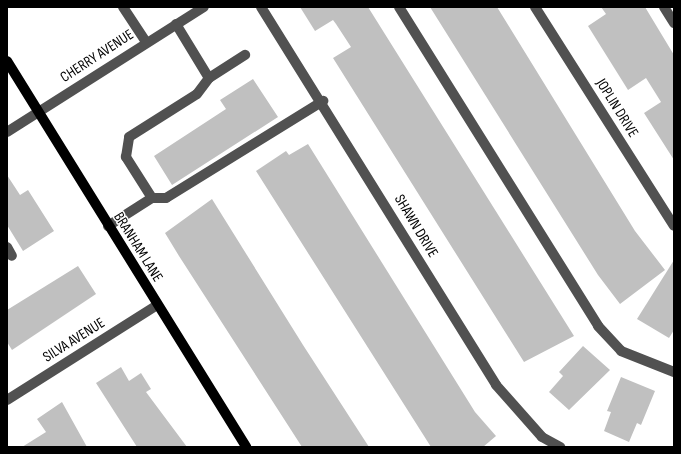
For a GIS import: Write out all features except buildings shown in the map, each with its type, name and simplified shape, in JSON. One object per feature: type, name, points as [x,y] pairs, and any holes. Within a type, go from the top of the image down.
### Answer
[{"type":"main road","name":"BRANHAM LANE","points":[[7,61],[37,113],[246,447]]},
{"type":"street","points":[[123,7],[146,42]]},
{"type":"street","name":"CHERRY AVENUE","points":[[7,132],[146,42],[204,7]]},
{"type":"street","name":"SHAWN DRIVE","points":[[261,7],[322,101],[496,385],[542,437],[560,447]]},
{"type":"street","points":[[399,7],[598,326],[621,351],[674,372]]},
{"type":"street","name":"JOPLIN DRIVE","points":[[535,7],[674,226]]},
{"type":"street","points":[[664,7],[674,22]]},
{"type":"street","points":[[176,24],[209,78]]},
{"type":"street","points":[[152,198],[126,157],[129,137],[197,94],[209,78],[245,55]]},
{"type":"street","points":[[108,226],[152,198],[166,198],[322,101]]},
{"type":"street","name":"SILVA AVENUE","points":[[7,400],[157,305]]}]
